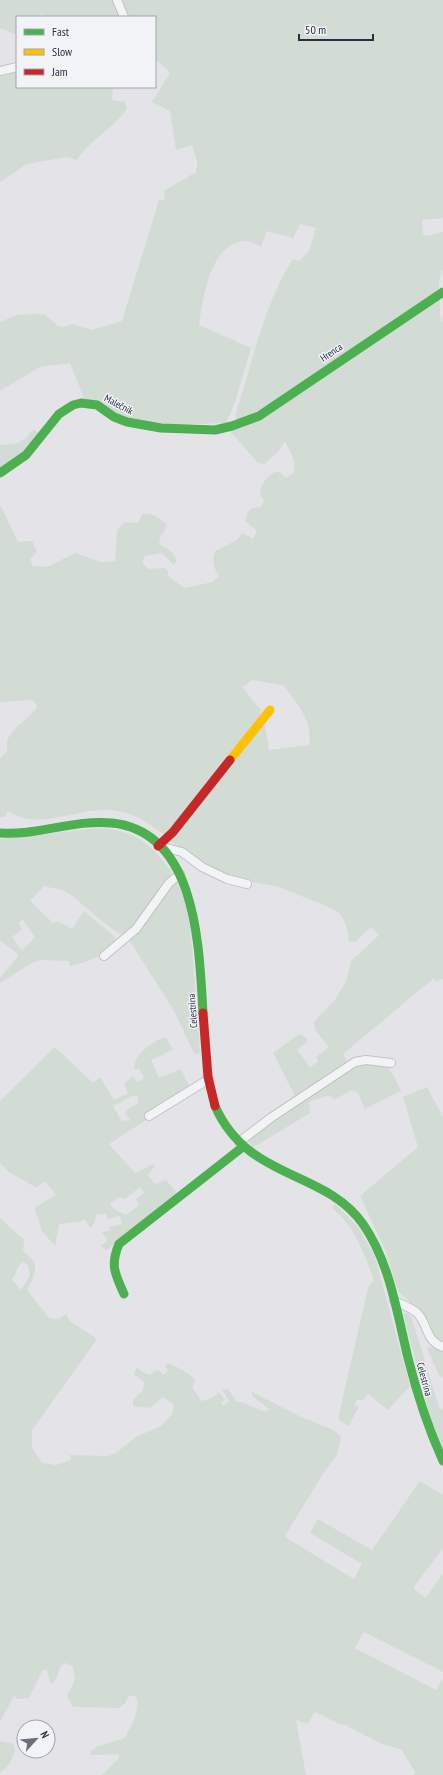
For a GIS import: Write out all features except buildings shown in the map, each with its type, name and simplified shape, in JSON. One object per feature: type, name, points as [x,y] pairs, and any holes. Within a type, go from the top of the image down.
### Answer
[{"type":"street","points":[[117,0],[124,16]]},
{"type":"street","points":[[0,71],[16,67]]},
{"type":"street","name":"Hrenca","points":[[230,427],[258,416],[363,344],[443,292]]},
{"type":"street","name":"Malečnik","points":[[0,473],[15,464],[33,448],[60,413],[82,403],[91,402],[117,418],[136,425],[214,430],[230,427]]},
{"type":"street","points":[[158,846],[173,832],[270,710]]},
{"type":"street","name":"Celestrina","points":[[0,833],[14,834],[112,823],[133,829],[158,846],[168,856],[180,874],[191,900],[195,920],[209,1079],[219,1114],[241,1144],[260,1160],[336,1197],[350,1209],[361,1222],[377,1250],[388,1278],[426,1424],[443,1461]]},
{"type":"street","name":"Celestrina","points":[[158,846],[182,852],[202,867],[227,879],[247,884]]},
{"type":"street","points":[[104,956],[136,929],[169,883],[180,874]]},
{"type":"street","points":[[124,1294],[113,1271],[112,1257],[119,1244],[272,1117],[355,1062],[366,1060],[391,1064]]},
{"type":"street","points":[[149,1116],[209,1079]]},
{"type":"street","points":[[394,1301],[417,1313],[427,1333],[436,1344],[443,1347]]},
{"type":"shaded area","points":[[0,0],[114,0],[120,16],[46,16],[41,14],[40,16],[16,16],[16,35],[0,28]]},
{"type":"shaded area","points":[[122,0],[443,0],[443,218],[422,220],[423,234],[426,236],[443,232],[443,270],[439,282],[439,290],[269,405],[236,422],[236,413],[266,315],[293,259],[299,261],[309,251],[316,228],[300,224],[293,238],[267,231],[261,247],[249,241],[234,244],[224,250],[211,273],[203,300],[199,325],[251,348],[235,402],[226,423],[169,425],[128,419],[84,398],[70,363],[40,367],[0,391],[0,322],[17,315],[39,314],[45,315],[58,326],[64,327],[72,324],[92,330],[122,321],[159,200],[165,200],[164,191],[196,172],[197,162],[192,145],[176,150],[170,111],[152,102],[170,73],[156,60],[156,16],[129,16]]},
{"type":"shaded area","points":[[16,72],[16,88],[113,88],[112,100],[125,102],[127,108],[116,122],[88,146],[77,160],[67,157],[27,164],[0,182],[0,74]]},
{"type":"shaded area","points":[[440,299],[440,317],[443,323],[443,979],[436,982],[434,978],[343,1054],[347,1061],[295,1096],[273,1053],[301,1034],[307,1039],[307,1042],[297,1050],[310,1067],[318,1062],[316,1057],[329,1047],[315,1030],[314,1022],[335,1000],[346,981],[351,961],[379,935],[371,927],[355,942],[349,941],[346,924],[339,913],[331,908],[279,887],[231,878],[216,872],[171,841],[264,721],[269,750],[309,745],[309,728],[303,713],[283,685],[252,680],[243,687],[261,710],[260,715],[166,836],[134,816],[111,810],[87,811],[40,819],[28,819],[8,811],[5,817],[0,817],[0,759],[7,750],[7,740],[12,732],[36,709],[37,705],[33,700],[0,702],[0,504],[18,542],[32,541],[37,551],[30,560],[33,566],[47,567],[75,553],[101,562],[115,561],[117,530],[125,522],[138,523],[142,514],[149,514],[161,519],[166,524],[165,531],[161,535],[159,544],[172,552],[177,560],[174,565],[162,553],[145,556],[142,563],[149,569],[164,568],[168,571],[168,576],[184,588],[213,582],[219,576],[215,570],[214,564],[215,551],[237,540],[242,533],[253,539],[257,531],[245,521],[250,510],[261,507],[264,501],[260,489],[266,479],[269,475],[276,472],[279,472],[286,478],[294,472],[295,462],[285,441],[277,453],[264,464],[257,462],[229,430]]},
{"type":"shaded area","points":[[34,429],[38,433],[28,448],[0,470],[0,445],[15,444],[25,439]]},
{"type":"shaded area","points":[[99,828],[112,829],[132,835],[141,840],[163,861],[171,871],[170,876],[142,919],[124,935],[112,929],[65,891],[44,886],[30,901],[53,923],[58,921],[72,929],[84,911],[114,936],[116,942],[101,955],[83,963],[70,966],[69,961],[40,960],[30,964],[0,983],[0,978],[19,955],[0,940],[0,839]],"holes":[[[23,920],[35,937],[22,951],[12,937],[22,930],[19,922]]]},
{"type":"shaded area","points":[[173,883],[178,883],[186,906],[191,934],[200,1052],[195,1055],[174,1011],[128,938]]},
{"type":"shaded area","points":[[166,1037],[173,1050],[151,1060],[159,1078],[181,1069],[190,1087],[151,1117],[109,1144],[135,1173],[153,1164],[155,1166],[148,1175],[155,1184],[166,1180],[177,1193],[107,1250],[103,1249],[101,1245],[107,1242],[107,1239],[102,1232],[110,1231],[109,1227],[122,1224],[120,1216],[108,1219],[104,1213],[102,1215],[97,1214],[90,1228],[85,1219],[81,1221],[59,1224],[55,1246],[42,1231],[34,1208],[56,1195],[45,1181],[37,1188],[9,1172],[0,1163],[0,1101],[55,1047],[93,1083],[100,1077],[114,1100],[128,1093],[124,1084],[133,1076],[137,1082],[144,1078],[139,1068],[134,1070],[137,1059],[144,1049]],"holes":[[[132,1096],[138,1096],[138,1103],[129,1108],[125,1113],[130,1120],[122,1121],[113,1106]],[[140,1187],[144,1193],[136,1199],[139,1205],[126,1215],[111,1206],[110,1203],[120,1197],[125,1199]]]},
{"type":"shaded area","points":[[363,1062],[378,1064],[388,1068],[401,1091],[365,1109],[359,1095],[355,1091],[350,1091],[334,1100],[329,1095],[309,1102],[310,1113],[259,1144],[253,1147],[247,1140],[330,1079]]},
{"type":"shaded area","points":[[427,1087],[443,1117],[443,1345],[434,1341],[415,1307],[398,1291],[386,1252],[360,1196],[418,1147],[403,1097]]},
{"type":"shaded area","points":[[335,1204],[358,1227],[375,1257],[410,1386],[388,1410],[368,1394],[363,1400],[357,1400],[354,1405],[359,1407],[348,1426],[338,1419],[368,1288],[374,1280],[363,1251],[353,1232],[340,1215],[332,1208]]},
{"type":"shaded area","points":[[0,1218],[24,1240],[23,1251],[33,1260],[36,1269],[27,1290],[49,1318],[59,1319],[66,1314],[70,1321],[97,1339],[32,1430],[32,1448],[42,1463],[56,1465],[71,1460],[70,1455],[108,1456],[116,1453],[136,1437],[161,1426],[172,1414],[174,1405],[163,1397],[150,1408],[133,1406],[133,1400],[143,1390],[144,1383],[134,1374],[137,1367],[142,1372],[150,1375],[154,1371],[159,1370],[163,1375],[168,1371],[165,1366],[168,1363],[183,1370],[195,1379],[193,1388],[201,1401],[210,1399],[219,1392],[225,1400],[221,1402],[223,1406],[229,1401],[222,1389],[228,1389],[237,1402],[244,1403],[266,1412],[269,1409],[252,1396],[252,1392],[297,1415],[333,1430],[341,1436],[337,1455],[324,1472],[285,1536],[354,1579],[362,1564],[310,1533],[318,1519],[372,1550],[420,1481],[443,1495],[443,1548],[413,1588],[426,1598],[443,1573],[443,1672],[364,1632],[355,1648],[436,1690],[443,1678],[443,1775],[414,1775],[415,1772],[402,1750],[382,1744],[315,1712],[307,1724],[296,1720],[306,1775],[102,1775],[119,1758],[118,1754],[91,1755],[90,1752],[98,1746],[125,1738],[137,1711],[137,1701],[135,1696],[129,1696],[125,1703],[119,1708],[73,1707],[67,1696],[75,1680],[73,1666],[65,1663],[61,1666],[54,1683],[50,1683],[47,1669],[42,1671],[29,1698],[18,1699],[14,1696],[0,1722]],"holes":[[[24,1262],[28,1266],[30,1275],[21,1290],[12,1280],[20,1264]]]},
{"type":"shaded area","points":[[403,1313],[411,1316],[439,1407],[443,1410],[443,1449],[433,1428]]},
{"type":"shaded area","points":[[429,1347],[443,1351],[443,1378],[439,1375],[427,1349]]},
{"type":"shaded area","points":[[0,1741],[13,1744],[15,1751],[9,1765],[0,1773]]},
{"type":"traffic: fast","points":[[0,473],[26,455],[59,414],[73,405],[81,403],[97,405],[114,417],[127,422],[161,428],[215,430],[232,426],[259,416],[443,292]]},
{"type":"traffic: fast","points":[[0,833],[28,832],[84,823],[112,823],[140,831],[162,847],[178,870],[188,897],[195,927],[203,1013]]},
{"type":"traffic: fast","points":[[215,1106],[229,1130],[247,1148],[266,1162],[328,1193],[347,1206],[363,1224],[380,1255],[392,1289],[419,1398],[432,1436],[443,1461]]},
{"type":"traffic: fast","points":[[124,1294],[118,1281],[114,1264],[116,1251],[119,1244],[244,1146]]},
{"type":"traffic: slow","points":[[230,760],[270,710]]},
{"type":"traffic: jam","points":[[158,846],[173,832],[230,760]]},
{"type":"traffic: jam","points":[[203,1013],[208,1077],[215,1106]]}]
